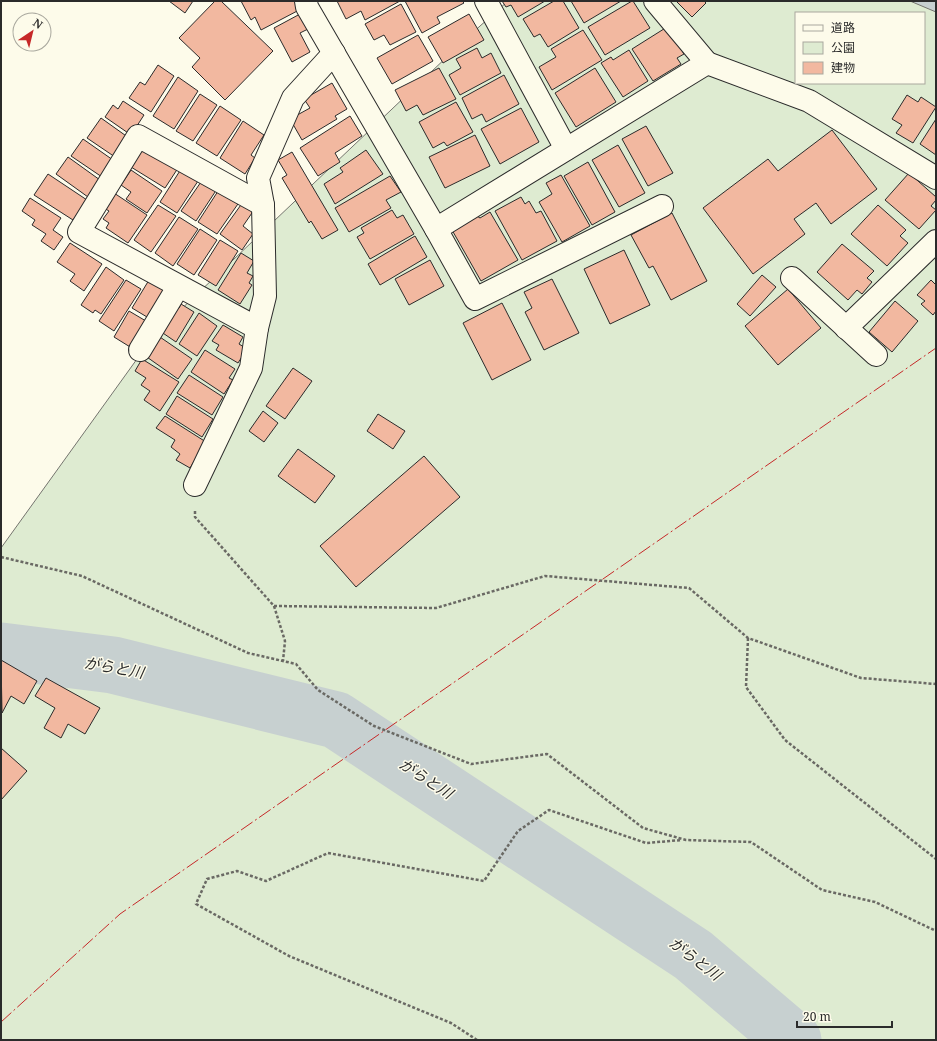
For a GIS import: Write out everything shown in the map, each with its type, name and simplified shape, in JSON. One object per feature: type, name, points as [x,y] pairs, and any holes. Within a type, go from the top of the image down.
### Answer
[{"type":"street","points":[[486,1],[566,149]]},
{"type":"street","points":[[655,1],[707,63],[809,101],[936,178]]},
{"type":"street","points":[[310,3],[334,53],[475,299],[662,206]]},
{"type":"street","points":[[195,485],[251,368],[265,296],[263,205],[258,178],[293,98],[334,53]]},
{"type":"street","points":[[436,230],[707,63]]},
{"type":"street","points":[[258,328],[178,287],[79,232],[138,136],[263,205]]},
{"type":"street","points":[[846,328],[936,241]]},
{"type":"street","points":[[792,278],[876,355]]},
{"type":"street","points":[[140,350],[178,287]]},
{"type":"path","points":[[195,485],[195,517],[274,606],[284,641],[283,661]]},
{"type":"path","points":[[1,557],[82,576],[248,654],[296,664],[318,690],[374,726],[471,764],[547,754],[643,828],[686,840]]},
{"type":"path","points":[[274,606],[436,608],[544,576],[688,588],[748,638],[861,678],[936,684]]},
{"type":"path","points":[[748,638],[746,687],[785,740],[936,859]]},
{"type":"path","points":[[477,1040],[451,1023],[288,956],[196,904],[206,879],[237,871],[266,881],[328,853],[484,881],[518,831],[549,810],[646,843],[686,840],[751,842],[822,890],[875,902],[936,931]]},
{"type":"green space","points":[[508,1],[936,1],[936,1040],[1,1040],[1,548],[155,334],[470,35]]},
{"type":"shaded area","points":[[910,1],[936,1],[936,12]]},
{"type":"building","points":[[169,1],[193,1],[185,13]]},
{"type":"building","points":[[215,1],[221,1],[273,51],[225,100],[192,67],[200,58],[179,38]]},
{"type":"building","points":[[241,1],[297,1],[301,9],[261,30],[255,17],[251,20]]},
{"type":"building","points":[[337,1],[400,1],[365,20],[361,11],[346,19]]},
{"type":"building","points":[[405,1],[462,1],[464,3],[437,17],[440,23],[422,33]]},
{"type":"building","points":[[502,1],[545,1],[518,17],[511,5],[506,7]]},
{"type":"building","points":[[554,1],[563,1],[579,28],[548,47],[540,34],[534,37],[523,19]]},
{"type":"building","points":[[571,1],[621,1],[584,23]]},
{"type":"building","points":[[632,1],[650,28],[605,55],[588,27]]},
{"type":"building","points":[[676,1],[704,1],[706,3],[692,17]]},
{"type":"building","points":[[401,4],[416,32],[390,45],[384,35],[374,40],[365,24]]},
{"type":"building","points":[[300,14],[308,29],[300,33],[310,52],[292,62],[274,28]]},
{"type":"building","points":[[469,14],[484,40],[443,63],[428,37]]},
{"type":"building","points":[[667,27],[684,54],[677,58],[681,64],[653,81],[632,49]]},
{"type":"building","points":[[583,30],[602,60],[552,90],[539,67],[556,57],[551,49]]},
{"type":"building","points":[[418,35],[433,61],[392,84],[377,58]]},
{"type":"building","points":[[477,48],[482,58],[491,53],[501,73],[460,95],[449,75],[461,68],[456,59]]},
{"type":"building","points":[[629,50],[648,81],[623,97],[601,63],[611,57],[613,60]]},
{"type":"building","points":[[158,65],[174,76],[151,112],[129,98],[140,82],[145,85]]},
{"type":"building","points":[[439,68],[456,99],[423,115],[417,105],[406,111],[395,90]]},
{"type":"building","points":[[595,68],[616,102],[576,127],[555,93]]},
{"type":"building","points":[[504,75],[519,104],[486,122],[482,114],[472,119],[462,98]]},
{"type":"building","points":[[178,77],[198,91],[174,129],[153,116]]},
{"type":"building","points":[[332,83],[347,109],[335,116],[337,119],[302,140],[290,119],[310,108],[304,99]]},
{"type":"building","points":[[200,94],[217,105],[193,141],[176,131]]},
{"type":"building","points":[[907,95],[918,102],[921,97],[936,107],[913,143],[896,133],[902,125],[892,119]]},
{"type":"building","points":[[123,101],[144,115],[131,135],[105,117],[113,105],[118,109]]},
{"type":"building","points":[[456,102],[473,132],[447,146],[444,142],[433,148],[419,122]]},
{"type":"building","points":[[220,106],[241,120],[217,156],[196,143]]},
{"type":"building","points":[[521,108],[539,142],[500,164],[481,129]]},
{"type":"building","points":[[350,116],[362,136],[335,153],[340,162],[318,176],[300,148]]},
{"type":"building","points":[[101,118],[129,138],[115,157],[87,138]]},
{"type":"building","points":[[936,119],[936,155],[920,144]]},
{"type":"building","points":[[243,121],[264,135],[251,155],[255,158],[245,174],[220,158]]},
{"type":"building","points":[[646,126],[673,173],[648,186],[622,139]]},
{"type":"building","points":[[832,130],[877,189],[831,224],[816,203],[794,219],[805,234],[753,274],[703,208],[768,159],[778,171]]},
{"type":"building","points":[[475,135],[490,166],[445,188],[429,157]]},
{"type":"building","points":[[83,139],[113,160],[102,177],[71,156]]},
{"type":"building","points":[[618,145],[645,193],[619,207],[592,160]]},
{"type":"building","points":[[142,148],[180,165],[165,188],[131,167]]},
{"type":"building","points":[[366,150],[383,174],[335,204],[324,184],[343,172],[340,168]]},
{"type":"building","points":[[292,152],[338,230],[322,239],[311,221],[309,223],[282,178],[287,175],[278,160]]},
{"type":"building","points":[[68,157],[100,180],[88,197],[56,174]]},
{"type":"building","points":[[588,162],[615,212],[592,225],[564,176]]},
{"type":"building","points":[[183,166],[200,178],[177,213],[160,202]]},
{"type":"building","points":[[131,170],[162,191],[147,213],[126,199],[131,192],[121,185]]},
{"type":"building","points":[[909,173],[936,197],[936,200],[931,206],[936,210],[919,229],[885,200]]},
{"type":"building","points":[[48,174],[87,200],[73,220],[34,195]]},
{"type":"building","points":[[561,175],[590,226],[562,242],[539,202],[552,194],[546,183]]},
{"type":"building","points":[[390,176],[401,192],[386,200],[391,208],[349,232],[335,208]]},
{"type":"building","points":[[203,179],[217,189],[196,221],[181,211]]},
{"type":"building","points":[[220,188],[240,201],[217,234],[198,222]]},
{"type":"building","points":[[114,193],[147,215],[128,243],[106,228],[109,223],[103,219],[109,211],[104,208]]},
{"type":"building","points":[[521,197],[525,204],[529,201],[536,213],[541,211],[557,241],[522,260],[495,211]]},
{"type":"building","points":[[30,198],[61,218],[53,230],[63,237],[54,250],[41,241],[46,234],[32,225],[35,220],[22,211]]},
{"type":"building","points":[[243,202],[254,210],[243,226],[253,234],[242,250],[220,234]]},
{"type":"building","points":[[158,205],[176,216],[151,252],[134,240]]},
{"type":"building","points":[[878,205],[906,230],[900,236],[908,243],[887,266],[851,234]]},
{"type":"building","points":[[392,210],[397,218],[403,215],[414,234],[370,259],[357,237],[364,233],[361,228]]},
{"type":"building","points":[[490,212],[518,260],[481,281],[452,230],[477,216],[480,218]]},
{"type":"building","points":[[672,213],[707,281],[671,300],[653,266],[649,268],[631,235]]},
{"type":"building","points":[[179,217],[198,229],[173,266],[155,253]]},
{"type":"building","points":[[200,229],[217,240],[194,275],[177,264]]},
{"type":"building","points":[[415,236],[427,257],[380,285],[368,264]]},
{"type":"building","points":[[220,240],[238,251],[216,286],[198,275]]},
{"type":"building","points":[[70,243],[102,264],[84,291],[70,281],[75,274],[57,262]]},
{"type":"building","points":[[842,244],[874,271],[867,278],[872,282],[862,294],[857,290],[848,300],[817,272]]},
{"type":"building","points":[[624,250],[650,305],[610,324],[584,269]]},
{"type":"building","points":[[241,253],[254,261],[247,273],[253,276],[249,283],[252,285],[240,304],[218,290]]},
{"type":"building","points":[[430,260],[444,286],[409,305],[395,279]]},
{"type":"building","points":[[106,267],[124,280],[101,314],[95,310],[93,313],[81,305]]},
{"type":"building","points":[[762,275],[776,287],[750,316],[737,304]]},
{"type":"building","points":[[552,279],[579,333],[544,350],[525,312],[532,308],[524,292]]},
{"type":"building","points":[[126,280],[141,289],[114,331],[99,321]]},
{"type":"building","points":[[149,280],[165,290],[152,320],[132,308]]},
{"type":"building","points":[[931,280],[936,285],[936,311],[933,315],[921,304],[925,301],[917,295]]},
{"type":"building","points":[[788,289],[821,328],[778,365],[745,326]]},
{"type":"building","points":[[895,301],[918,321],[892,352],[869,332]]},
{"type":"building","points":[[502,303],[531,360],[492,380],[463,323]]},
{"type":"building","points":[[173,304],[179,308],[181,304],[194,312],[176,342],[157,329]]},
{"type":"building","points":[[129,311],[151,324],[135,350],[114,337]]},
{"type":"building","points":[[199,313],[217,326],[197,356],[179,344]]},
{"type":"building","points":[[223,325],[243,337],[239,344],[247,349],[238,363],[216,350],[219,345],[212,341]]},
{"type":"building","points":[[157,335],[192,359],[178,379],[144,355]]},
{"type":"building","points":[[205,350],[235,369],[229,378],[233,380],[224,394],[191,372]]},
{"type":"building","points":[[142,359],[179,382],[160,411],[144,400],[150,391],[141,385],[146,378],[135,371]]},
{"type":"building","points":[[293,368],[312,381],[285,419],[266,406]]},
{"type":"building","points":[[189,375],[223,397],[212,415],[177,393]]},
{"type":"building","points":[[177,396],[213,419],[202,437],[166,414]]},
{"type":"building","points":[[263,411],[278,423],[264,442],[249,431]]},
{"type":"building","points":[[378,414],[405,431],[393,449],[367,431]]},
{"type":"building","points":[[165,416],[206,442],[190,468],[176,460],[180,454],[171,447],[175,440],[156,428]]},
{"type":"building","points":[[298,449],[335,476],[315,503],[278,476]]},
{"type":"building","points":[[424,456],[460,497],[356,587],[320,546]]},
{"type":"building","points":[[1,660],[37,681],[24,704],[11,696],[2,713]]},
{"type":"building","points":[[46,678],[100,708],[85,734],[68,724],[61,738],[44,728],[55,708],[35,696]]},
{"type":"building","points":[[1,748],[27,771],[1,800]]},
{"type":"waterway","name":"がらと川","points":[[1,651],[113,665],[336,720],[693,955],[793,1040]]},
{"type":"power","points":[[1,1022],[120,914],[936,348]]}]
